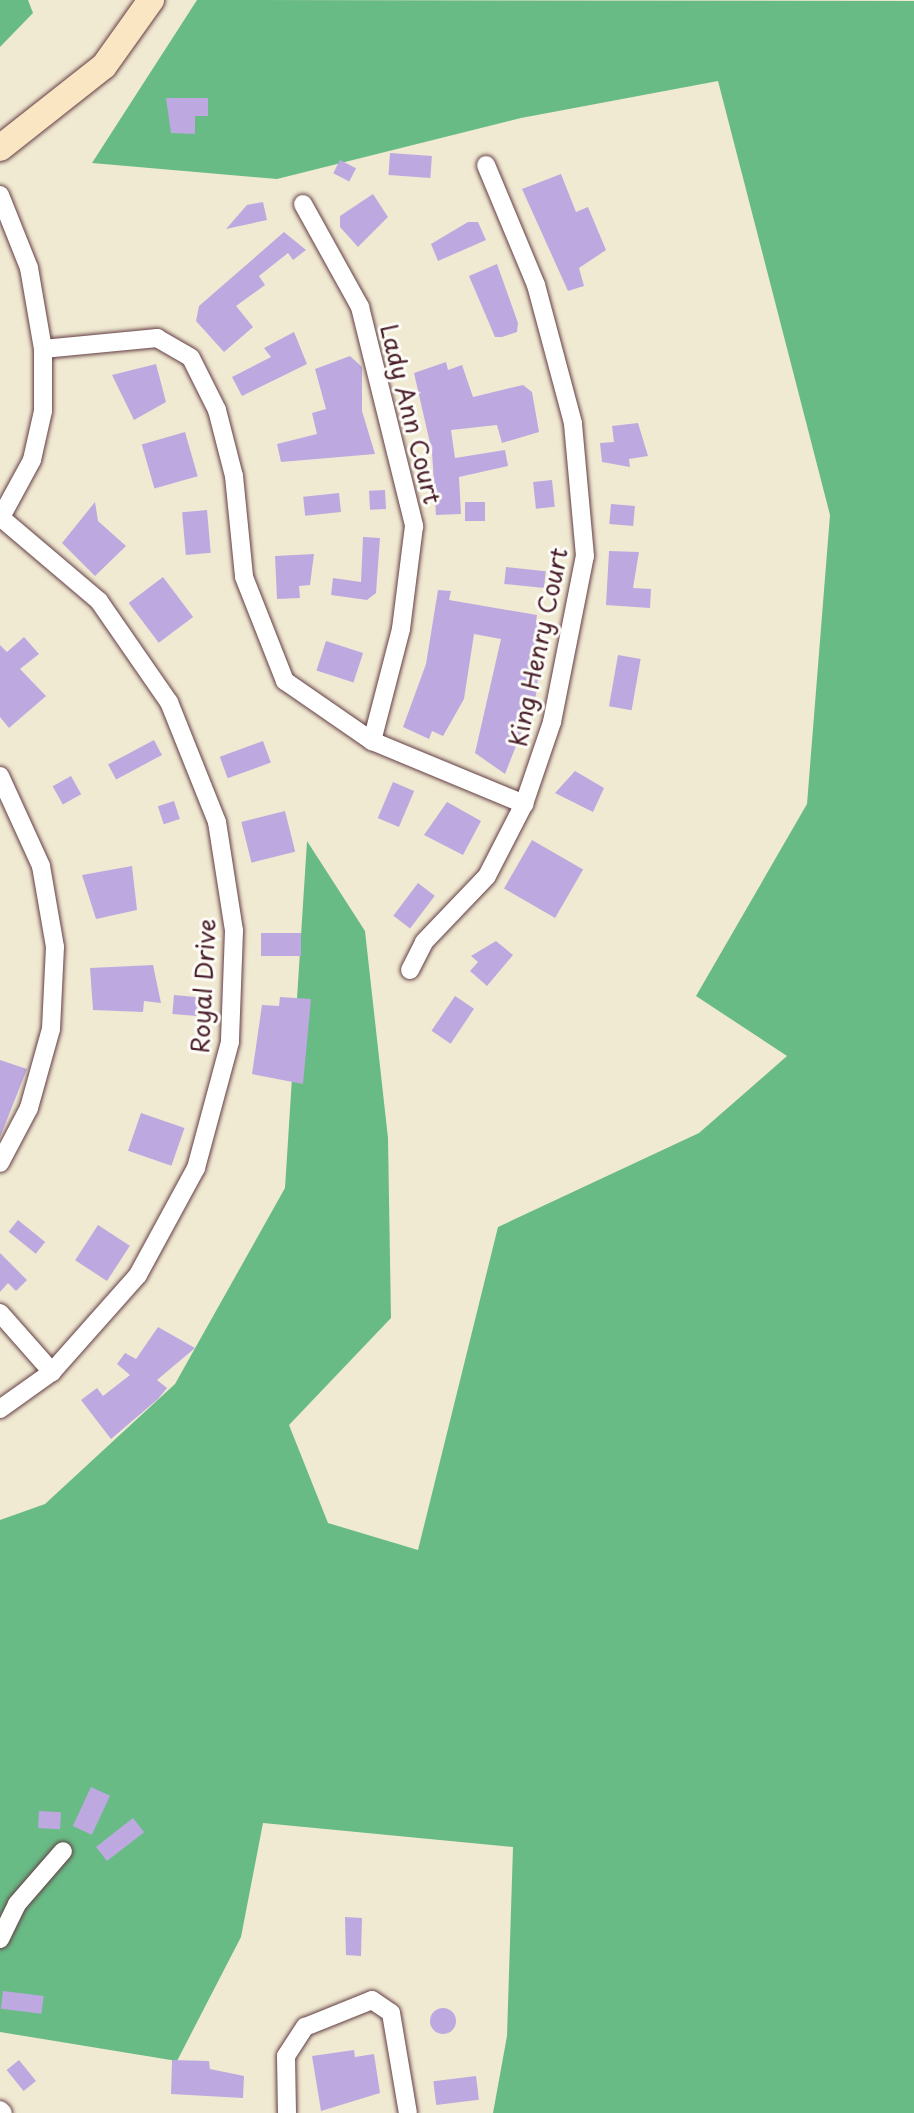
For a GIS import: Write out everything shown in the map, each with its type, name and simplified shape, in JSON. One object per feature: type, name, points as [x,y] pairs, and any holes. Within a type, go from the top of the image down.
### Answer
[{"type":"main road","points":[[0,148],[104,66],[151,0]]},
{"type":"street","name":"King Henry Court","points":[[410,970],[424,942],[487,876],[524,804],[552,722],[585,556],[573,423],[536,285],[486,165]]},
{"type":"street","points":[[0,195],[29,268],[43,349],[43,411],[32,460],[0,518]]},
{"type":"street","name":"Lady Ann Court","points":[[303,204],[360,307],[414,526],[401,629],[372,741]]},
{"type":"street","points":[[43,349],[157,338],[191,358],[217,410],[234,476],[244,577],[285,681],[372,741],[524,804]]},
{"type":"street","name":"Royal Drive","points":[[0,518],[99,601],[169,702],[217,822],[234,931],[230,1042],[196,1168],[138,1275],[52,1372],[0,1409]]},
{"type":"street","points":[[0,776],[41,866],[55,947],[51,1029],[29,1108],[0,1163]]},
{"type":"street","points":[[0,1313],[52,1372]]},
{"type":"street","points":[[0,1939],[17,1904],[63,1851]]},
{"type":"street","points":[[287,2113],[286,2056],[305,2027],[372,2000],[391,2013],[408,2113]]},
{"type":"green space","points":[[0,0],[28,0],[33,13],[0,47]]},
{"type":"green space","points":[[197,0],[914,1],[914,2113],[493,2113],[507,2036],[513,1847],[263,1823],[241,1937],[177,2061],[0,2032],[0,1520],[45,1504],[175,1384],[285,1188],[307,841],[365,931],[388,1138],[391,1318],[289,1425],[328,1523],[418,1550],[498,1227],[699,1133],[787,1056],[696,996],[807,804],[830,515],[718,81],[521,118],[277,179],[92,163]]},
{"type":"building","points":[[166,98],[208,98],[208,116],[195,116],[195,134],[171,133]]},
{"type":"building","points":[[390,153],[432,156],[430,178],[388,175]]},
{"type":"building","points":[[340,160],[356,168],[349,182],[333,173]]},
{"type":"building","points":[[561,174],[576,212],[588,207],[606,250],[579,268],[584,286],[568,291],[522,189]]},
{"type":"building","points":[[373,194],[388,217],[358,247],[340,227],[340,216]]},
{"type":"building","points":[[263,202],[267,220],[226,229],[247,205]]},
{"type":"building","points":[[468,222],[478,222],[486,240],[438,261],[431,244]]},
{"type":"building","points":[[284,232],[306,250],[293,260],[288,253],[259,276],[265,285],[236,306],[253,327],[224,352],[196,321],[199,306]]},
{"type":"building","points":[[497,264],[518,323],[517,332],[502,337],[495,337],[469,276]]},
{"type":"building","points":[[294,332],[307,364],[242,396],[232,377],[271,357],[264,348]]},
{"type":"building","points":[[350,356],[362,367],[362,411],[375,454],[281,462],[277,444],[317,434],[312,413],[326,409],[315,369]]},
{"type":"building","points":[[446,362],[448,370],[462,365],[473,397],[523,385],[532,392],[539,432],[502,443],[497,425],[451,430],[455,458],[505,450],[508,466],[459,477],[461,514],[436,515],[432,452],[414,373]]},
{"type":"building","points":[[156,364],[166,402],[134,420],[112,375]]},
{"type":"building","points":[[638,423],[648,456],[629,459],[630,467],[602,462],[600,443],[614,442],[612,426]]},
{"type":"building","points":[[185,432],[198,476],[154,489],[142,444]]},
{"type":"building","points":[[552,480],[555,507],[536,509],[533,482]]},
{"type":"building","points":[[385,490],[386,509],[370,510],[369,491]]},
{"type":"building","points":[[339,493],[341,512],[305,516],[303,497]]},
{"type":"building","points":[[95,502],[98,521],[126,546],[95,576],[62,543]]},
{"type":"building","points":[[465,502],[485,502],[485,521],[465,521]]},
{"type":"building","points":[[611,504],[635,506],[633,526],[609,524]]},
{"type":"building","points":[[207,510],[211,553],[186,555],[182,512]]},
{"type":"building","points":[[363,537],[380,538],[376,593],[367,600],[331,595],[333,578],[361,582]]},
{"type":"building","points":[[609,551],[639,552],[633,588],[651,589],[650,608],[606,605]]},
{"type":"building","points":[[314,554],[310,585],[299,586],[300,598],[277,599],[275,556]]},
{"type":"building","points":[[506,567],[546,571],[544,588],[504,584]]},
{"type":"building","points":[[163,577],[193,617],[159,643],[129,603]]},
{"type":"building","points":[[438,590],[451,591],[449,600],[537,615],[536,622],[544,624],[536,695],[505,774],[475,753],[501,639],[474,634],[464,699],[443,736],[432,731],[429,739],[403,727],[426,664]]},
{"type":"building","points":[[24,637],[39,654],[20,669],[46,696],[9,728],[0,717],[0,645],[7,652]]},
{"type":"building","points":[[326,641],[363,653],[354,683],[316,670]]},
{"type":"building","points":[[618,655],[641,659],[632,710],[609,706]]},
{"type":"building","points":[[154,740],[162,755],[116,779],[108,764]]},
{"type":"building","points":[[263,741],[271,763],[228,778],[220,757]]},
{"type":"building","points":[[575,771],[604,788],[593,812],[555,793]]},
{"type":"building","points":[[71,776],[81,794],[63,805],[53,786]]},
{"type":"building","points":[[393,782],[414,791],[399,827],[378,818]]},
{"type":"building","points":[[174,801],[180,819],[164,824],[158,806]]},
{"type":"building","points":[[447,802],[481,821],[463,855],[424,835]]},
{"type":"building","points":[[285,811],[295,852],[251,863],[241,822]]},
{"type":"building","points":[[532,840],[583,870],[555,918],[504,888]]},
{"type":"building","points":[[132,866],[137,910],[96,919],[82,875]]},
{"type":"building","points":[[418,883],[435,896],[410,928],[393,916]]},
{"type":"building","points":[[261,933],[301,933],[301,956],[261,956]]},
{"type":"building","points":[[496,941],[513,955],[487,986],[470,971],[478,962],[471,956]]},
{"type":"building","points":[[153,965],[161,1003],[144,1001],[143,1012],[93,1010],[90,968]]},
{"type":"building","points":[[174,995],[199,997],[197,1016],[172,1014]]},
{"type":"building","points":[[455,996],[474,1009],[451,1044],[432,1031]]},
{"type":"building","points":[[280,997],[311,999],[303,1084],[252,1074],[262,1005],[279,1006]]},
{"type":"building","points":[[0,1060],[27,1069],[0,1137]]},
{"type":"building","points":[[141,1113],[184,1128],[171,1166],[128,1151]]},
{"type":"building","points":[[18,1220],[45,1242],[36,1254],[9,1232]]},
{"type":"building","points":[[98,1225],[130,1246],[107,1281],[75,1260]]},
{"type":"building","points":[[0,1253],[27,1280],[16,1291],[8,1283],[0,1292]]},
{"type":"building","points":[[158,1327],[195,1348],[157,1380],[167,1388],[158,1399],[111,1439],[81,1400],[97,1388],[103,1396],[130,1375],[117,1364],[125,1353],[136,1359]]},
{"type":"building","points":[[91,1787],[110,1796],[92,1835],[73,1826]]},
{"type":"building","points":[[39,1811],[61,1812],[60,1829],[38,1828]]},
{"type":"building","points":[[133,1818],[144,1832],[107,1861],[96,1847]]},
{"type":"building","points":[[345,1917],[362,1918],[361,1956],[346,1955]]},
{"type":"building","points":[[3,1991],[44,1996],[42,2014],[1,2009]]},
{"type":"building","points":[[443,2008],[452,2012],[456,2021],[452,2030],[443,2034],[434,2030],[430,2021],[434,2012]]},
{"type":"building","points":[[354,2050],[355,2057],[374,2054],[380,2093],[321,2111],[312,2056]]},
{"type":"building","points":[[19,2060],[36,2081],[24,2091],[7,2070]]},
{"type":"building","points":[[172,2060],[209,2061],[210,2069],[244,2076],[243,2098],[171,2094]]},
{"type":"building","points":[[476,2076],[479,2100],[436,2105],[433,2081]]}]
